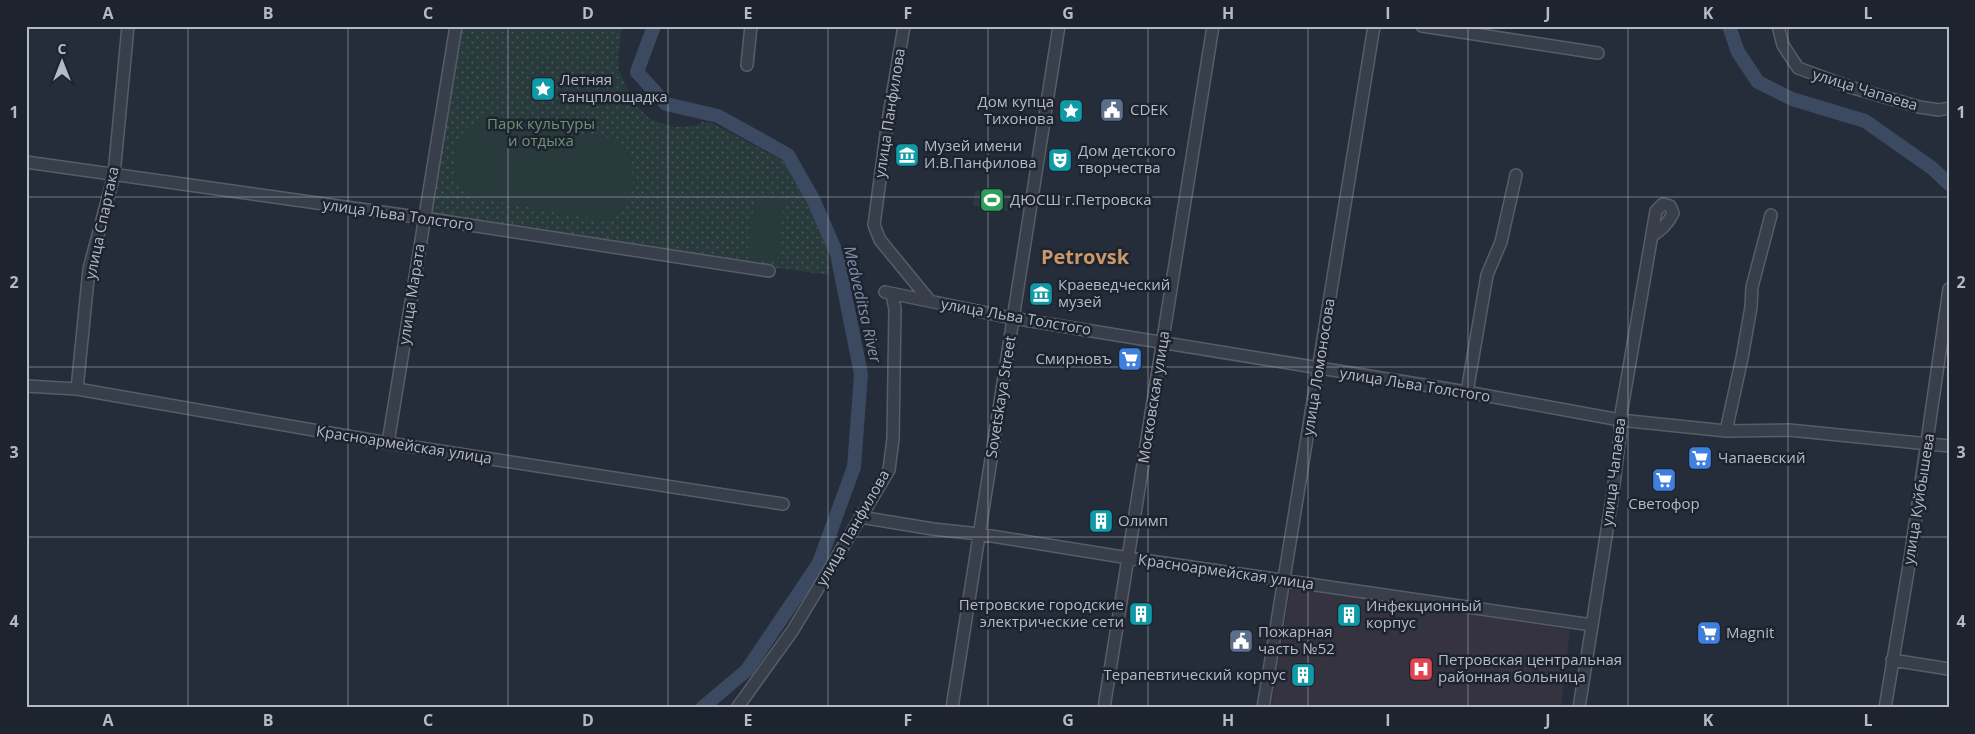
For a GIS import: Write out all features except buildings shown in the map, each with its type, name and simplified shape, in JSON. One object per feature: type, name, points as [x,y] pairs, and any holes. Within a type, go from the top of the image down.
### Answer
[{"type":"street","name":"улица Спартака","points":[[77,389],[90,269],[114,175],[128,26]]},
{"type":"street","name":"улица Марата","points":[[388,443],[456,26]]},
{"type":"street","points":[[747,65],[751,26]]},
{"type":"street","name":"улица Панфилова","points":[[904,26],[887,127],[874,225],[880,240],[930,301]]},
{"type":"street","name":"Sovetskaya Street","points":[[952,708],[1012,318],[1042,141],[1058,26]]},
{"type":"street","name":"Московская улица","points":[[1104,708],[1213,26]]},
{"type":"street","name":"улица Ломоносова","points":[[1263,708],[1374,26]]},
{"type":"street","points":[[1422,26],[1598,52]]},
{"type":"street","name":"улица Чапаева","points":[[1778,26],[1783,45],[1798,68],[1850,87],[1919,107],[1940,110],[1949,108]]},
{"type":"street","name":"улица Льва Толстого","points":[[26,162],[424,218],[769,271]]},
{"type":"street","points":[[1467,392],[1488,275],[1501,242],[1516,175]]},
{"type":"street","points":[[1726,431],[1742,358],[1751,307],[1752,287],[1771,215]]},
{"type":"street","name":"улица Чапаева","points":[[1579,708],[1619,444],[1620,420],[1652,236]]},
{"type":"street","name":"улица Куйбышева","points":[[1886,708],[1949,289]]},
{"type":"street","name":"улица Льва Толстого","points":[[889,294],[1012,318],[1467,392],[1620,420],[1726,431],[1789,430],[1949,446]]},
{"type":"street","name":"улица Панфилова","points":[[737,708],[793,630],[889,470],[893,438],[895,309],[889,294]]},
{"type":"street","name":"Красноармейская улица","points":[[26,386],[77,389],[388,443],[783,504]]},
{"type":"street","name":"Красноармейская улица","points":[[860,517],[1592,625]]},
{"type":"street","points":[[1892,660],[1949,669]]},
{"type":"shaded area","name":"Петровская центральная районная больница","points":[[1291,584],[1570,630],[1561,708],[1271,708]]},
{"type":"green space","name":"Парк культуры и отдыха","points":[[461,26],[624,26],[621,32],[618,59],[619,70],[634,104],[650,119],[674,127],[697,126],[702,122],[710,122],[787,163],[827,244],[830,275],[755,265],[432,213]]},
{"type":"green space","points":[[482,117],[620,140],[632,161],[633,188],[622,208],[605,221],[467,196],[455,177],[455,152],[464,130]]},
{"type":"green space","name":"ДЮСШ г.Петровска","points":[[975,190],[1011,195],[1008,211],[973,206]]},
{"type":"green space","points":[[761,193],[778,195],[784,201],[778,258],[772,262],[751,259],[747,256],[755,197]]},
{"type":"waterway","name":"Medveditsa River","points":[[654,26],[637,72],[666,104],[718,116],[788,155],[813,199],[837,254],[861,374],[854,467],[819,563],[747,670],[702,708]]},
{"type":"waterway","name":"Medveditsa River","points":[[1729,26],[1738,52],[1758,82],[1792,99],[1865,121],[1932,168],[1949,184]]},
{"type":"place","name":"Летняя танцплощадка","points":[[543,89]]},
{"type":"place","name":"CDEK","points":[[1112,110]]},
{"type":"place","name":"Дом купца Тихонова","points":[[1071,111]]},
{"type":"place","name":"Музей имени И.В.Панфилова","points":[[907,155]]},
{"type":"place","name":"Дом детского творчества","points":[[1060,160]]},
{"type":"place","name":"ДЮСШ г.Петровска","points":[[992,200]]},
{"type":"place","name":"Краеведческий музей","points":[[1041,294]]},
{"type":"place","name":"Смирновъ","points":[[1130,359]]},
{"type":"place","name":"Чапаевский","points":[[1700,458]]},
{"type":"place","name":"Светофор","points":[[1664,480]]},
{"type":"place","name":"Олимп","points":[[1101,521]]},
{"type":"place","name":"Петровские городские электрические сети","points":[[1141,614]]},
{"type":"place","name":"Инфекционный корпус","points":[[1349,615]]},
{"type":"place","name":"Magnit","points":[[1709,633]]},
{"type":"place","name":"Пожарная часть №52","points":[[1241,641]]},
{"type":"place","name":"Петровская центральная районная больница","points":[[1421,669]]},
{"type":"place","name":"Терапевтический корпус","points":[[1303,675]]},
{"type":"district","name":"Petrovsk","points":[[1085,257]]}]
